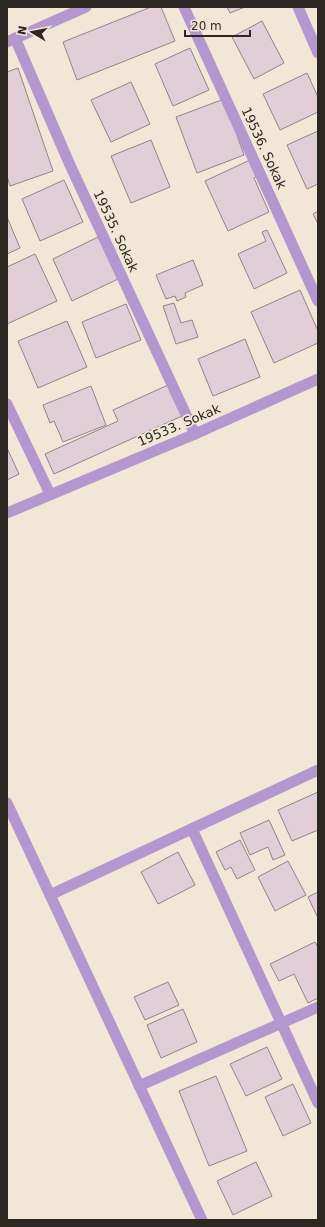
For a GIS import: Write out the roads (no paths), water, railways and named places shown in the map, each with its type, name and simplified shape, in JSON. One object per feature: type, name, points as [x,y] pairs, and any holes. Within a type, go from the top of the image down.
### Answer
[{"type":"street","points":[[11,40],[86,7]]},
{"type":"street","name":"19536. Sokak","points":[[184,7],[318,301]]},
{"type":"street","points":[[298,7],[318,53]]},
{"type":"street","name":"19535. Sokak","points":[[11,40],[195,434]]},
{"type":"street","name":"19533. Sokak","points":[[7,513],[195,434],[318,379]]},
{"type":"street","points":[[7,404],[50,494]]},
{"type":"street","points":[[50,895],[318,770]]},
{"type":"street","points":[[7,803],[202,1220]]},
{"type":"street","points":[[192,829],[318,1103]]},
{"type":"street","points":[[139,1086],[318,1007]]}]
